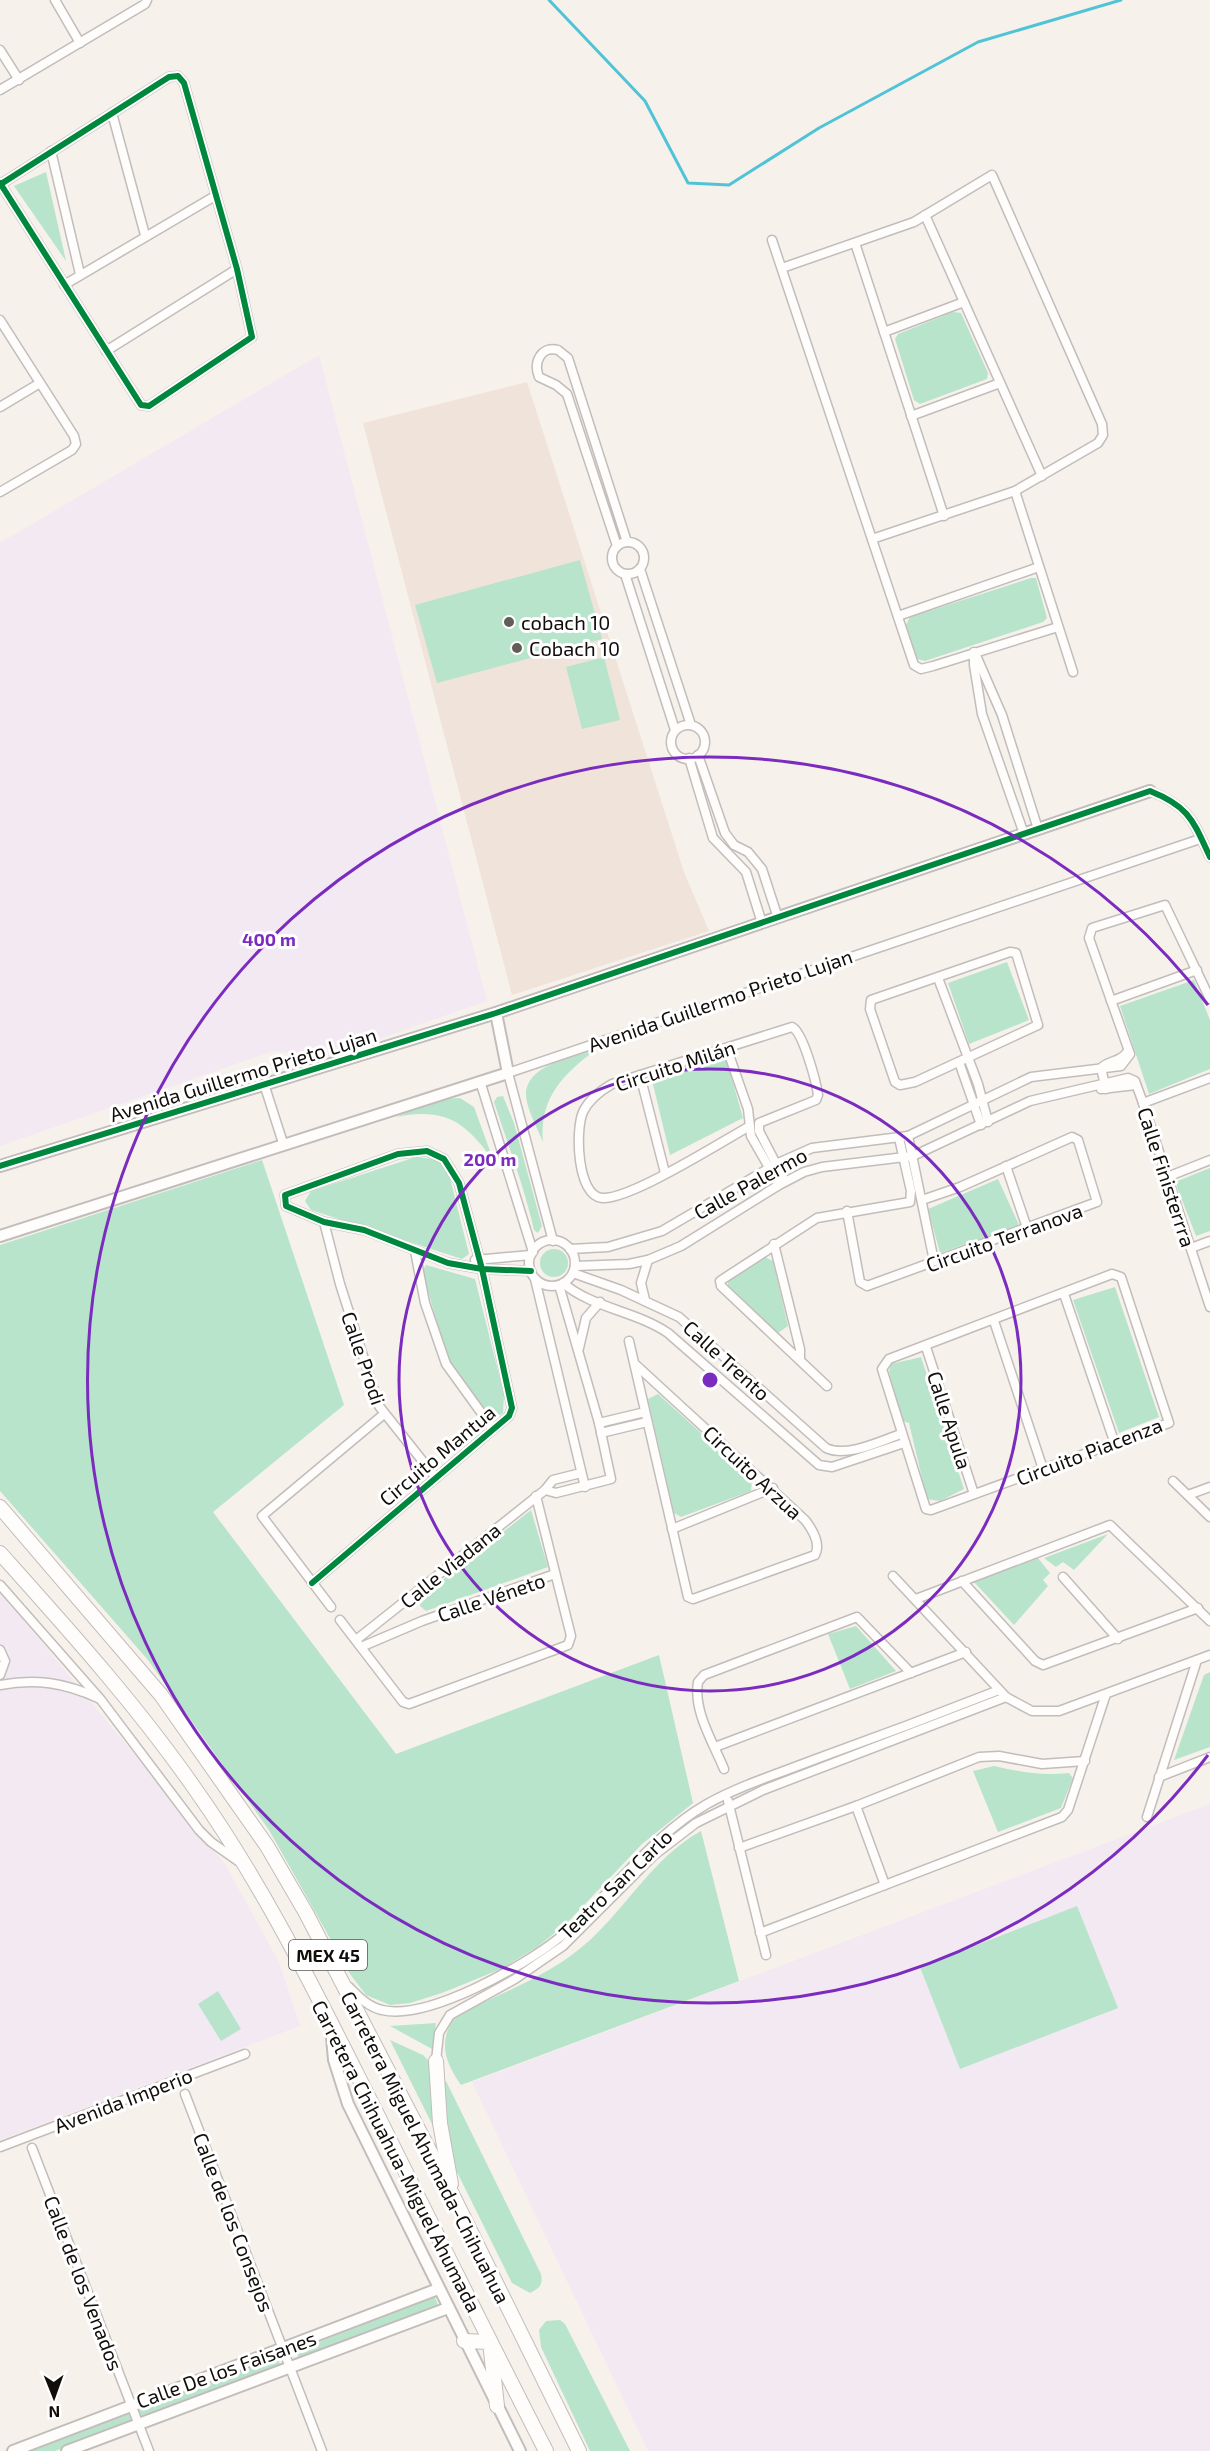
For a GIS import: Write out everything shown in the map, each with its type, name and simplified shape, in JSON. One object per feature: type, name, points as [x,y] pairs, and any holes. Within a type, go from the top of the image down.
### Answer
[{"type":"main road","name":"Carretera Miguel Ahumada-Chihuahua","points":[[0,1507],[161,1695],[219,1774],[267,1846],[339,1977],[454,2198],[579,2451]]},
{"type":"main road","name":"Carretera Chihuahua-Miguel Ahumada","points":[[0,1553],[92,1656],[150,1729],[193,1786],[244,1864],[330,2020],[546,2451]]},
{"type":"main road","points":[[436,2061],[440,2123],[454,2198]]},
{"type":"main road","points":[[464,2341],[490,2342],[497,2406]]},
{"type":"street","points":[[55,0],[80,43]]},
{"type":"street","points":[[0,90],[145,1]]},
{"type":"street","points":[[0,50],[19,80]]},
{"type":"street","points":[[178,76],[184,83],[237,269],[252,337],[149,406],[141,405],[2,188],[51,151],[112,113],[170,77],[178,76]]},
{"type":"street","points":[[112,113],[145,235]]},
{"type":"street","points":[[51,151],[81,274]]},
{"type":"street","points":[[782,268],[914,222],[992,175],[1102,424],[1102,435],[1098,443],[1015,491],[872,539]]},
{"type":"street","points":[[63,285],[215,196]]},
{"type":"street","points":[[925,215],[1041,476]]},
{"type":"street","points":[[772,240],[914,665],[921,669],[1058,627]]},
{"type":"street","points":[[856,246],[944,516]]},
{"type":"street","points":[[106,351],[237,269]]},
{"type":"street","points":[[884,332],[964,302]]},
{"type":"street","points":[[0,321],[74,436],[76,444],[72,450],[0,492]]},
{"type":"street","points":[[625,574],[675,730],[671,741],[674,751],[689,758],[698,755],[704,746],[704,735],[690,725],[640,569],[644,559],[641,549],[627,542],[568,358],[558,350],[545,351],[539,356],[536,370],[539,377],[547,383],[556,385],[567,394],[617,546],[611,560],[616,570],[625,574],[640,569]]},
{"type":"street","points":[[0,407],[40,383]]},
{"type":"street","points":[[911,416],[1000,383]]},
{"type":"street","points":[[1015,491],[1073,672]]},
{"type":"street","points":[[617,546],[627,542]]},
{"type":"street","points":[[898,616],[1040,567]]},
{"type":"street","points":[[975,652],[1008,733],[1038,829]]},
{"type":"street","points":[[975,652],[974,665],[982,714],[1024,834]]},
{"type":"street","points":[[675,730],[690,725]]},
{"type":"street","points":[[991,739],[1008,733]]},
{"type":"street","points":[[698,755],[725,833],[734,845],[748,852],[762,869],[777,918]]},
{"type":"street","points":[[689,758],[713,838],[746,872],[762,923]]},
{"type":"street","points":[[1004,776],[1019,771]]},
{"type":"street","points":[[1150,791],[1169,799],[1185,810],[1210,857]]},
{"type":"street","name":"Avenida Guillermo Prieto Lujan","points":[[0,1166],[265,1087],[496,1013],[1150,791]]},
{"type":"street","name":"Avenida Guillermo Prieto Lujan","points":[[0,1236],[508,1072],[1200,839]]},
{"type":"street","points":[[1197,970],[1111,1000],[1089,938],[1092,928],[1166,905],[1197,970],[1210,999]]},
{"type":"street","points":[[1010,952],[1016,953],[1038,1024],[906,1085],[895,1082],[870,1009],[873,999],[938,978],[1010,952]]},
{"type":"street","points":[[938,978],[975,1104],[985,1124]]},
{"type":"street","name":"Calle Palermo","points":[[570,1249],[608,1247],[662,1231],[772,1166],[812,1148],[904,1137],[1030,1077],[1116,1067],[1128,1056],[1111,1000]]},
{"type":"street","points":[[496,1013],[508,1072],[553,1241]]},
{"type":"street","name":"Circuito Milán","points":[[750,1126],[632,1191],[612,1198],[594,1196],[587,1186],[578,1137],[584,1110],[603,1089],[640,1075],[788,1028],[795,1028],[818,1097],[763,1120],[759,1124],[759,1131],[772,1166]]},
{"type":"street","points":[[727,1049],[748,1109],[751,1136],[782,1183]]},
{"type":"street","points":[[963,1060],[983,1100],[985,1124]]},
{"type":"street","points":[[1101,1068],[1105,1086]]},
{"type":"street","points":[[640,1075],[665,1173]]},
{"type":"street","name":"Calle Palermo","points":[[574,1269],[648,1260],[681,1246],[782,1183],[822,1167],[909,1157],[1043,1096],[1092,1089],[1128,1078],[1135,1083]]},
{"type":"street","points":[[1143,1103],[1210,1078]]},
{"type":"street","points":[[480,1081],[532,1253],[533,1275],[585,1487]]},
{"type":"street","name":"Calle Finisterrra","points":[[1135,1083],[1210,1307]]},
{"type":"street","points":[[265,1087],[283,1143]]},
{"type":"street","points":[[904,1137],[922,1200],[934,1261]]},
{"type":"street","name":"Circuito Terranova","points":[[847,1212],[860,1282],[863,1286],[1097,1203],[1078,1140],[1069,1137],[960,1187],[922,1200]]},
{"type":"street","name":"Circuito Mantua","points":[[312,1583],[493,1429],[511,1413],[512,1408],[482,1269],[455,1173],[438,1154],[415,1150],[398,1154],[287,1193],[284,1200],[289,1208],[324,1222]]},
{"type":"street","points":[[827,1386],[719,1283],[721,1278],[817,1218],[910,1202],[912,1197],[909,1157]]},
{"type":"street","points":[[1167,1177],[1210,1160]]},
{"type":"street","points":[[1006,1166],[1027,1227]]},
{"type":"street","points":[[324,1222],[364,1230],[448,1263],[533,1275],[546,1285],[561,1284],[574,1269],[570,1249],[553,1241],[538,1246],[532,1253],[479,1257],[467,1265]]},
{"type":"street","name":"Calle Prodi","points":[[324,1222],[340,1284],[376,1398],[384,1414],[436,1478]]},
{"type":"street","points":[[1191,1248],[1210,1241]]},
{"type":"street","points":[[774,1244],[800,1349],[800,1360]]},
{"type":"street","points":[[415,1251],[425,1303],[446,1364],[493,1429]]},
{"type":"street","points":[[645,1300],[641,1283],[648,1260]]},
{"type":"street","name":"Calle Trento","points":[[574,1269],[670,1311],[689,1324],[825,1448],[836,1452],[903,1439]]},
{"type":"street","name":"Circuito Piacenza","points":[[1112,1274],[1121,1277],[1170,1418],[1167,1425],[931,1510],[926,1509],[882,1365],[889,1359],[1064,1294],[1112,1274]]},
{"type":"street","points":[[545,1490],[556,1493],[611,1480],[599,1423],[561,1284]]},
{"type":"street","name":"Calle Trento","points":[[561,1284],[650,1322],[668,1333],[812,1461],[832,1467],[903,1439]]},
{"type":"street","points":[[1064,1294],[1114,1444]]},
{"type":"street","points":[[579,1354],[583,1326],[600,1302]]},
{"type":"street","points":[[994,1321],[1043,1469]]},
{"type":"street","name":"Circuito Arzua","points":[[630,1341],[686,1593],[690,1598],[815,1555],[817,1547],[810,1526],[773,1488],[636,1365]]},
{"type":"street","name":"Calle Apula","points":[[926,1347],[974,1494]]},
{"type":"street","points":[[599,1423],[645,1412]]},
{"type":"street","points":[[331,1607],[262,1516],[384,1414]]},
{"type":"street","points":[[601,1433],[647,1422]]},
{"type":"street","name":"Calle Viadana","points":[[358,1644],[545,1490],[554,1480],[581,1473]]},
{"type":"street","points":[[1173,1481],[1210,1517]]},
{"type":"street","points":[[672,1529],[773,1488]]},
{"type":"street","points":[[1188,1495],[1210,1488]]},
{"type":"street","points":[[340,1620],[403,1702],[409,1704],[571,1641],[536,1496]]},
{"type":"street","points":[[916,1599],[1110,1525],[1210,1621]]},
{"type":"street","name":"Calle Véneto","points":[[358,1644],[555,1574]]},
{"type":"street","points":[[893,1576],[1006,1697],[1022,1707],[1040,1713],[1059,1710],[1106,1694],[1210,1655]]},
{"type":"street","points":[[1063,1577],[1118,1639]]},
{"type":"street","points":[[962,1581],[1039,1663],[1047,1664],[1198,1608]]},
{"type":"street","points":[[0,1585],[101,1700],[200,1830],[211,1842],[244,1864]]},
{"type":"street","points":[[724,1769],[698,1699],[697,1688],[700,1678],[855,1618],[861,1619],[911,1673]]},
{"type":"street","points":[[0,1650],[5,1661],[0,1675]]},
{"type":"street","points":[[715,1747],[966,1652]]},
{"type":"street","points":[[1147,1817],[1197,1660]]},
{"type":"street","points":[[0,1685],[41,1681],[64,1684],[101,1700]]},
{"type":"street","name":"Teatro San Carlo","points":[[339,1977],[372,2007],[394,2011],[428,2005],[488,1982],[539,1953],[561,1937],[656,1841],[684,1819],[726,1795],[999,1690]]},
{"type":"street","points":[[760,1933],[1062,1817],[1068,1810],[1106,1694]]},
{"type":"street","name":"Teatro San Carlo","points":[[436,2061],[440,2033],[450,2015],[515,1979],[563,1946],[653,1856],[686,1829],[729,1805],[1006,1697]]},
{"type":"street","points":[[739,1848],[856,1806],[979,1757],[999,1756],[1042,1764],[1085,1761]]},
{"type":"street","points":[[1159,1777],[1210,1757]]},
{"type":"street","points":[[726,1795],[766,1955]]},
{"type":"street","points":[[856,1806],[885,1884]]},
{"type":"street","points":[[330,2020],[334,2060],[348,2104],[520,2451]]},
{"type":"street","name":"Avenida Imperio","points":[[0,2147],[245,2054]]},
{"type":"street","name":"Calle de los Consejos","points":[[185,2094],[322,2451]]},
{"type":"street","name":"Calle de los Venados","points":[[32,2148],[149,2451]]},
{"type":"street","name":"Calle De los Faisanes","points":[[13,2451],[131,2404],[283,2349],[438,2289]]},
{"type":"street","name":"Calle De los Faisanes","points":[[67,2451],[448,2308]]},
{"type":"shaded area","points":[[319,355],[487,1001],[304,1065],[286,1052],[273,1051],[0,1146],[0,543]]},
{"type":"shaded area","name":"Cobach 10","points":[[527,382],[684,872],[709,931],[512,995],[363,423]]},
{"type":"shaded area","points":[[0,1592],[225,1864],[280,1964],[300,2026],[0,2140]]},
{"type":"shaded area","points":[[1210,1804],[1210,2451],[648,2451],[472,2082]]},
{"type":"green space","points":[[46,172],[66,261],[14,186]]},
{"type":"green space","points":[[953,312],[961,313],[988,373],[987,379],[920,404],[914,400],[895,339],[898,334]]},
{"type":"green space","name":"cobach 10","points":[[580,560],[602,639],[437,683],[415,605]]},
{"type":"green space","points":[[1036,578],[1047,618],[1043,622],[925,661],[917,659],[906,625],[910,617]]},
{"type":"green space","points":[[604,657],[620,720],[582,729],[566,667]]},
{"type":"green space","points":[[1007,962],[1029,1020],[969,1044],[948,983]]},
{"type":"green space","points":[[1194,980],[1210,1020],[1210,1069],[1149,1094],[1120,1006]]},
{"type":"green space","points":[[597,1049],[564,1078],[549,1100],[543,1126],[543,1142],[528,1106],[526,1094],[528,1084],[534,1075],[553,1063]]},
{"type":"green space","points":[[725,1055],[743,1118],[670,1155],[651,1076]]},
{"type":"green space","points":[[503,1096],[514,1123],[542,1226],[538,1233],[534,1230],[521,1182],[494,1102],[497,1097]]},
{"type":"green space","points":[[460,1098],[474,1107],[494,1162],[474,1137],[454,1121],[429,1114],[396,1117],[438,1099]]},
{"type":"green space","points":[[416,1157],[435,1159],[448,1170],[469,1254],[462,1259],[311,1210],[305,1201],[311,1191]]},
{"type":"green space","points":[[262,1160],[344,1405],[213,1512],[396,1754],[659,1655],[693,1803],[642,1844],[566,1924],[537,1947],[501,1969],[442,1993],[410,2003],[390,2005],[366,1995],[350,1974],[269,1830],[148,1660],[0,1491],[0,1245]]},
{"type":"green space","points":[[1210,1168],[1210,1231],[1196,1236],[1175,1182]]},
{"type":"green space","points":[[998,1179],[1019,1225],[940,1253],[928,1209]]},
{"type":"green space","points":[[554,1249],[564,1253],[568,1263],[564,1273],[554,1277],[544,1273],[540,1263],[544,1253]]},
{"type":"green space","points":[[765,1257],[773,1261],[788,1326],[778,1333],[728,1287],[728,1279]]},
{"type":"green space","points":[[426,1265],[475,1279],[504,1395],[503,1413],[496,1417],[487,1416],[449,1363],[422,1271]]},
{"type":"green space","points":[[1115,1287],[1159,1417],[1119,1433],[1073,1300]]},
{"type":"green space","points":[[921,1357],[964,1489],[940,1501],[927,1499],[909,1423],[899,1420],[889,1372],[891,1364]]},
{"type":"green space","points":[[658,1394],[752,1479],[751,1491],[681,1517],[674,1513],[648,1399]]},
{"type":"green space","points":[[531,1510],[548,1567],[426,1611],[420,1606],[422,1596]]},
{"type":"green space","points":[[1108,1534],[1074,1570],[1063,1562],[1056,1567],[1044,1558]]},
{"type":"green space","points":[[1038,1558],[1050,1573],[1043,1580],[1048,1586],[1014,1625],[974,1582]]},
{"type":"green space","points":[[856,1626],[896,1671],[850,1689],[828,1634]]},
{"type":"green space","points":[[1210,1672],[1210,1747],[1174,1760],[1204,1675]]},
{"type":"green space","points":[[994,1766],[1031,1773],[1069,1773],[1073,1778],[1061,1808],[998,1832],[973,1771]]},
{"type":"green space","points":[[701,1831],[739,1981],[461,2085],[447,2060],[445,2051],[447,2034],[456,2016],[543,1974],[575,1953],[604,1926],[669,1854]]},
{"type":"green space","points":[[1077,1906],[1118,2008],[960,2069],[920,1967]]},
{"type":"green space","points":[[218,1991],[241,2029],[221,2041],[198,2004]]},
{"type":"green space","points":[[436,2023],[432,2049],[390,2026]]},
{"type":"green space","points":[[390,2040],[423,2055],[432,2064],[439,2138]]},
{"type":"green space","points":[[446,2081],[541,2274],[540,2286],[530,2293],[512,2283],[455,2168],[442,2085]]},
{"type":"green space","points":[[435,2297],[438,2305],[299,2358],[296,2351]]},
{"type":"green space","points":[[560,2320],[565,2324],[630,2451],[590,2451],[541,2347],[539,2330],[546,2321]]},
{"type":"green space","points":[[277,2357],[280,2364],[141,2418],[138,2410]]},
{"type":"green space","points":[[129,2414],[132,2421],[55,2451],[32,2451]]},
{"type":"waterway","points":[[549,0],[645,101],[688,183],[729,185],[819,128],[978,42],[1121,0]]},
{"type":"cycle path","points":[[0,183],[141,405],[149,406],[252,337],[237,269],[184,83],[178,76],[169,77],[1,184]]},
{"type":"cycle path","points":[[0,1166],[496,1013],[1150,791],[1174,803],[1189,816],[1210,857]]},
{"type":"cycle path","points":[[312,1583],[509,1416],[512,1408],[482,1269],[459,1183],[444,1159],[427,1151],[398,1154],[285,1195],[286,1206],[324,1222],[364,1230],[448,1263],[482,1269],[531,1271]]},
{"type":"place","name":"cobach 10","points":[[509,622]]},
{"type":"place","name":"Cobach 10","points":[[517,648]]}]
